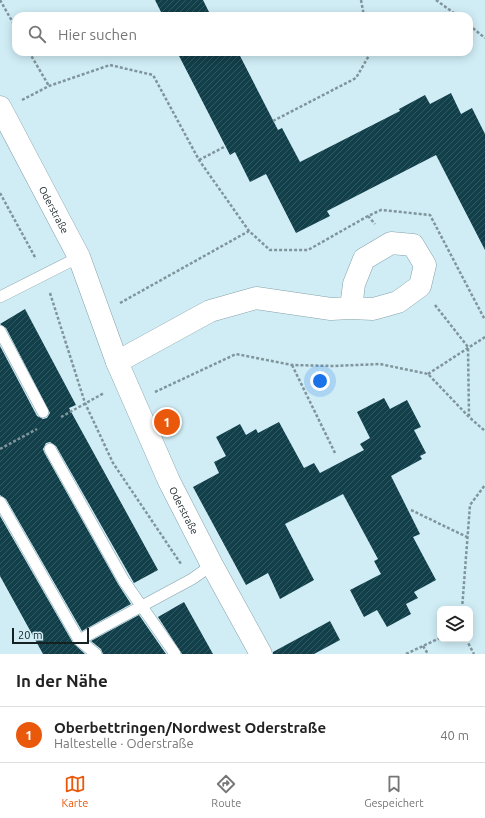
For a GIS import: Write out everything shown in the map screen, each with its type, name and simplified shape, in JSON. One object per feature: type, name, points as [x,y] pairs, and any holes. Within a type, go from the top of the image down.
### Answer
[{"type":"street","name":"Oderstraße","points":[[1,109],[79,257],[133,402],[169,481],[212,565],[261,654]]},
{"type":"street","points":[[117,362],[210,311],[256,298],[331,309],[373,309],[398,302],[420,286],[425,265],[413,245],[391,243],[364,259],[354,284],[352,308]]},
{"type":"lane","points":[[0,297],[79,257]]},
{"type":"lane","points":[[0,331],[43,412]]},
{"type":"lane","points":[[50,449],[124,581],[143,606],[175,654]]},
{"type":"lane","points":[[0,502],[79,640],[96,654]]},
{"type":"lane","points":[[79,640],[192,579],[212,565]]},
{"type":"path","points":[[0,0],[12,21]]},
{"type":"path","points":[[361,0],[363,12]]},
{"type":"path","points":[[436,0],[452,12]]},
{"type":"path","points":[[473,28],[485,38]]},
{"type":"path","points":[[32,56],[49,86]]},
{"type":"path","points":[[273,121],[356,78],[369,56]]},
{"type":"path","points":[[1,109],[49,86],[110,65],[153,75],[199,160],[249,231],[270,250],[308,250],[368,216],[382,210],[430,215],[485,320]]},
{"type":"path","points":[[199,160],[226,146]]},
{"type":"path","points":[[0,193],[44,274],[85,403],[113,463],[192,579]]},
{"type":"path","points":[[100,315],[249,231]]},
{"type":"path","points":[[420,286],[468,347],[469,416]]},
{"type":"path","points":[[428,374],[485,337]]},
{"type":"path","points":[[133,402],[236,354],[292,365],[334,366],[380,364],[428,374],[485,431]]},
{"type":"path","points":[[292,365],[335,453]]},
{"type":"path","points":[[462,606],[470,505],[485,485]]},
{"type":"path","points":[[411,510],[467,537]]},
{"type":"path","points":[[406,654],[437,639]]},
{"type":"path","points":[[468,642],[474,654]]},
{"type":"path","points":[[423,646],[428,654]]},
{"type":"building","points":[[155,0],[203,0],[209,12],[161,12]]},
{"type":"building","points":[[179,56],[240,56],[278,130],[282,128],[300,162],[400,111],[399,109],[425,95],[430,104],[451,93],[461,114],[472,108],[485,134],[485,250],[436,155],[327,211],[330,216],[296,233],[266,174],[250,182],[235,152],[230,155]]},
{"type":"building","points":[[25,309],[76,405],[69,408],[158,570],[134,583],[56,446],[50,442],[46,443],[43,449],[44,452],[118,584],[131,604],[82,631],[6,499],[0,495],[0,346],[37,416],[43,419],[47,418],[50,413],[6,328],[0,324]]},
{"type":"building","points":[[384,398],[390,409],[407,400],[421,427],[414,430],[426,453],[420,456],[422,459],[391,476],[420,534],[413,537],[436,580],[414,592],[418,598],[406,604],[411,614],[387,627],[377,610],[364,617],[350,590],[381,574],[374,561],[378,559],[343,494],[285,524],[314,580],[280,599],[268,573],[246,585],[193,487],[219,473],[214,462],[226,456],[216,437],[240,424],[246,435],[256,429],[258,433],[279,422],[304,468],[314,463],[320,473],[364,450],[360,444],[370,438],[357,412]]},
{"type":"building","points":[[0,516],[73,643],[85,654],[43,654],[0,576]]},
{"type":"building","points":[[184,602],[213,654],[182,654],[158,617]]},
{"type":"building","points":[[139,615],[166,654],[103,654],[101,649],[91,641]]},
{"type":"building","points":[[330,621],[340,640],[314,654],[273,654],[273,652]]},
{"type":"place","name":"Oberbettringen/Nordwest Oderstraße","points":[[167,422]]}]
